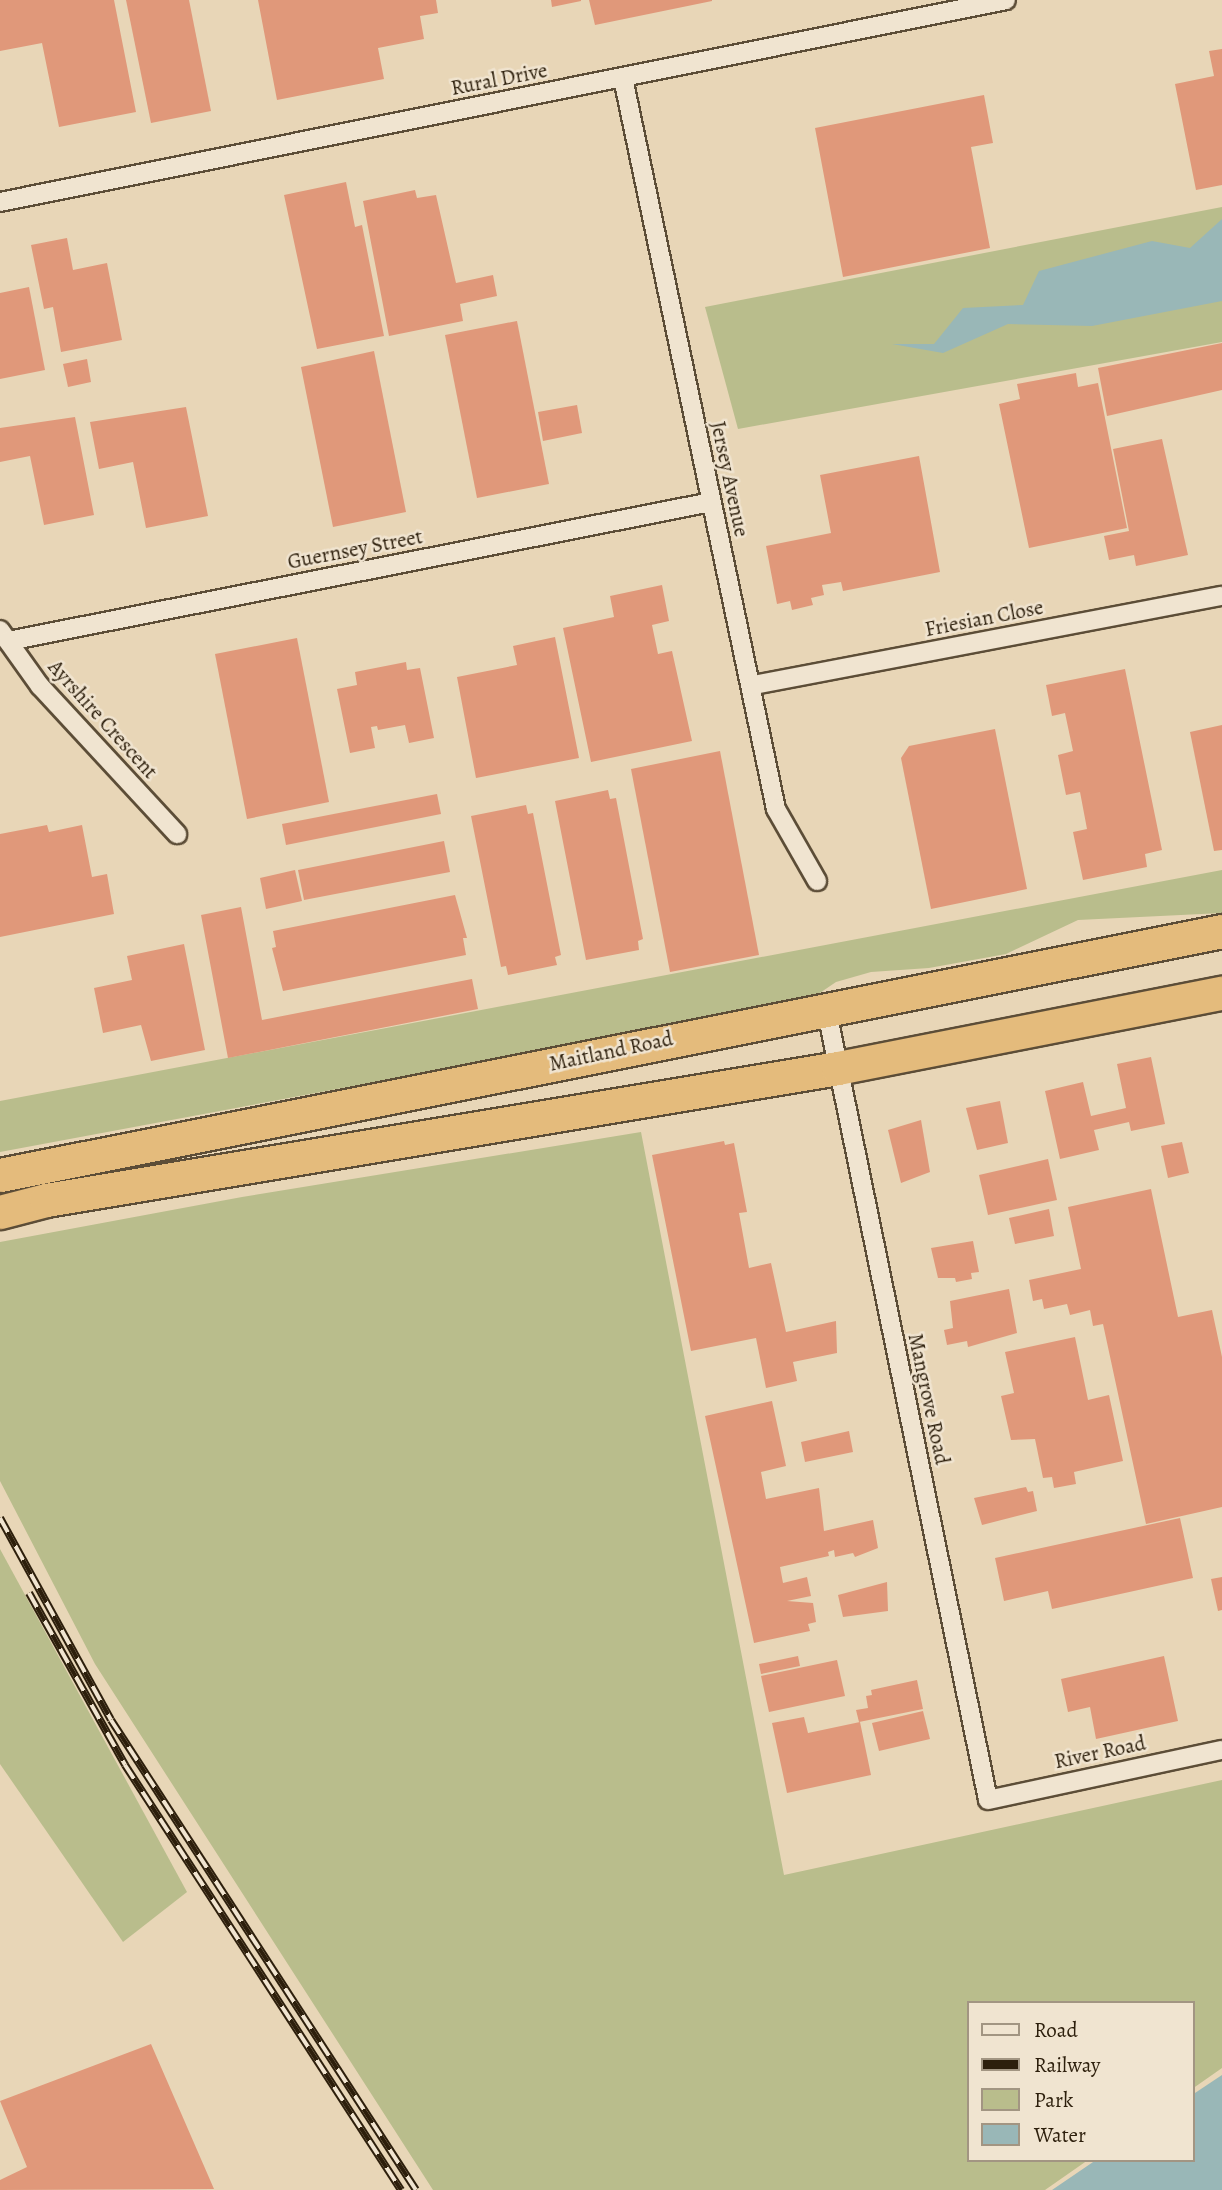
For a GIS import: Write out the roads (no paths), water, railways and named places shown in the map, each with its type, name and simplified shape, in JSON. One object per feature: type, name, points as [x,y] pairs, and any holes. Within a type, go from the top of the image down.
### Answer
[{"type":"highway","name":"Maitland Road","points":[[0,1175],[826,1007],[1222,931]]},
{"type":"highway","points":[[0,1212],[46,1200],[838,1068],[1222,993]]},
{"type":"street","name":"Rural Drive","points":[[0,202],[1006,0]]},
{"type":"street","name":"Jersey Avenue","points":[[623,78],[711,502],[754,685],[776,809],[817,881]]},
{"type":"street","name":"Guernsey Street","points":[[4,636],[711,502]]},
{"type":"street","name":"Friesian Close","points":[[754,685],[1222,596]]},
{"type":"street","name":"Ayrshire Crescent","points":[[4,636],[40,687],[177,834]]},
{"type":"street","name":"Mangrove Road","points":[[826,1007],[988,1800]]},
{"type":"street","name":"River Road","points":[[988,1800],[1222,1750]]},
{"type":"water","points":[[1222,219],[1222,301],[1092,326],[1008,324],[943,353],[892,344],[934,344],[963,308],[1023,305],[1039,271],[1152,241],[1190,248]]},
{"type":"water","points":[[1222,2075],[1222,2190],[1052,2190],[1093,2162],[1194,2162],[1194,2094]]},
{"type":"railway","points":[[0,1518],[111,1720],[416,2190]]},
{"type":"railway","points":[[29,1593],[125,1765],[401,2190]]}]
